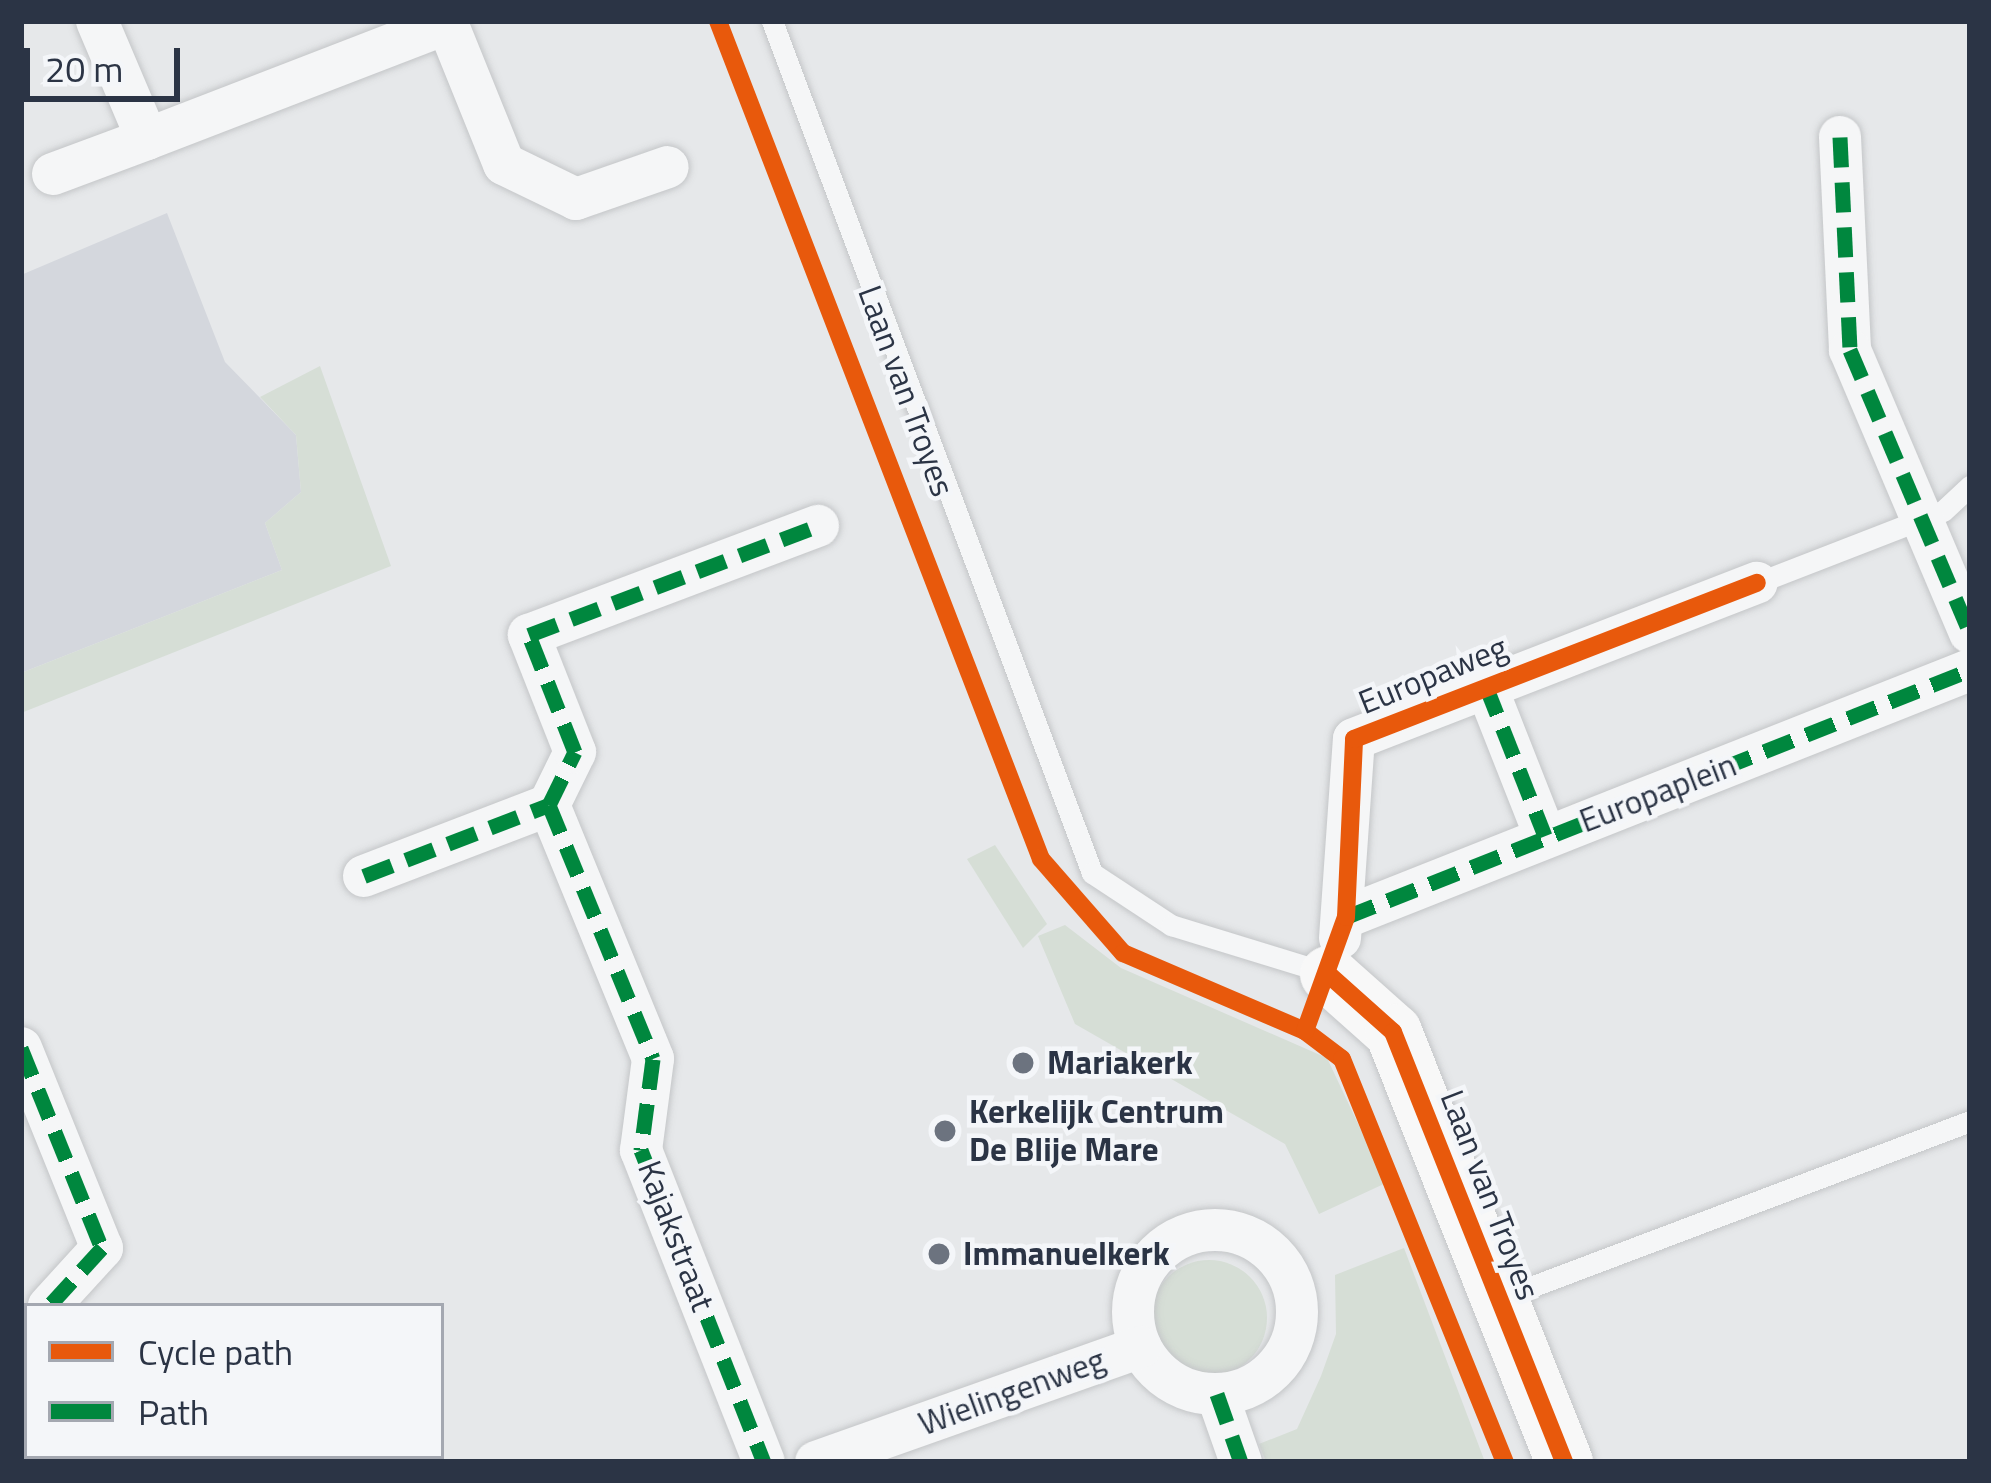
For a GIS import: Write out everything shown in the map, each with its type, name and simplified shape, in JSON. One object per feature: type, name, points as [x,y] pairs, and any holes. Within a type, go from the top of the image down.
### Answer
[{"type":"street","points":[[97,21],[147,140]]},
{"type":"street","points":[[53,174],[447,23],[504,164],[576,199],[668,166]]},
{"type":"street","points":[[1840,137],[1850,350],[1970,633]]},
{"type":"street","points":[[364,876],[549,805],[575,752],[529,635],[818,526]]},
{"type":"street","name":"Europaweg","points":[[1328,974],[1346,917],[1354,739],[1756,583]]},
{"type":"street","name":"Europaplein","points":[[1346,917],[1970,670]]},
{"type":"street","points":[[1486,686],[1545,836]]},
{"type":"street","name":"Kajakstraat","points":[[549,805],[653,1059],[641,1150],[764,1462]]},
{"type":"street","name":"Laan van Troyes","points":[[1328,974],[1394,1032],[1564,1462]]},
{"type":"street","points":[[21,1048],[102,1248],[49,1303]]},
{"type":"street","name":"Wielingenweg","points":[[1210,1230],[1262,1244],[1293,1286],[1294,1336],[1265,1378],[1216,1394],[1172,1382],[1140,1347],[1135,1295],[1161,1250],[1210,1230]]},
{"type":"street","name":"Wielingenweg","points":[[816,1462],[1140,1347]]},
{"type":"street","points":[[1216,1394],[1241,1462]]},
{"type":"lane","name":"Laan van Troyes","points":[[772,21],[1092,873],[1171,925],[1328,974]]},
{"type":"lane","name":"Europaweg","points":[[1756,583],[1923,519],[1970,486]]},
{"type":"lane","points":[[1498,1299],[1970,1121]]},
{"type":"shaded area","points":[[167,213],[225,362],[296,435],[301,492],[265,523],[282,570],[21,673],[21,275]]},
{"type":"shaded area","points":[[320,366],[391,566],[21,713],[21,673],[282,570],[265,523],[301,492],[296,435],[260,397]]},
{"type":"shaded area","points":[[995,845],[1047,924],[1023,948],[967,859]]},
{"type":"shaded area","points":[[1065,925],[1121,968],[1327,1058],[1386,1183],[1319,1214],[1285,1144],[1075,1024],[1038,936]]},
{"type":"shaded area","points":[[1404,1248],[1485,1462],[1266,1462],[1259,1444],[1297,1429],[1321,1376],[1336,1334],[1335,1275]]},
{"type":"shaded area","points":[[1209,1260],[1231,1264],[1250,1277],[1263,1296],[1267,1318],[1263,1340],[1250,1359],[1231,1372],[1209,1376],[1187,1372],[1168,1359],[1155,1340],[1151,1318],[1155,1296],[1168,1277],[1187,1264]]},
{"type":"marked path","points":[[1840,137],[1850,350],[1970,633]]},
{"type":"marked path","points":[[364,876],[549,805],[575,752],[529,635],[818,526]]},
{"type":"marked path","points":[[1346,917],[1970,670]]},
{"type":"marked path","points":[[1486,686],[1545,836]]},
{"type":"marked path","points":[[549,805],[653,1059],[641,1150],[764,1462]]},
{"type":"marked path","points":[[21,1048],[102,1248],[52,1303]]},
{"type":"marked path","points":[[1217,1394],[1241,1462]]},
{"type":"cycle path","points":[[718,21],[1041,859],[1123,953],[1305,1031],[1342,1059],[1505,1462]]},
{"type":"cycle path","points":[[1305,1031],[1346,917],[1354,739],[1757,583]]},
{"type":"cycle path","points":[[1328,974],[1393,1032],[1564,1462]]},
{"type":"place","name":"Mariakerk","points":[[1023,1063]]},
{"type":"place","name":"Kerkelijk Centrum De Blije Mare","points":[[945,1131]]},
{"type":"place","name":"Immanuelkerk","points":[[939,1254]]}]
